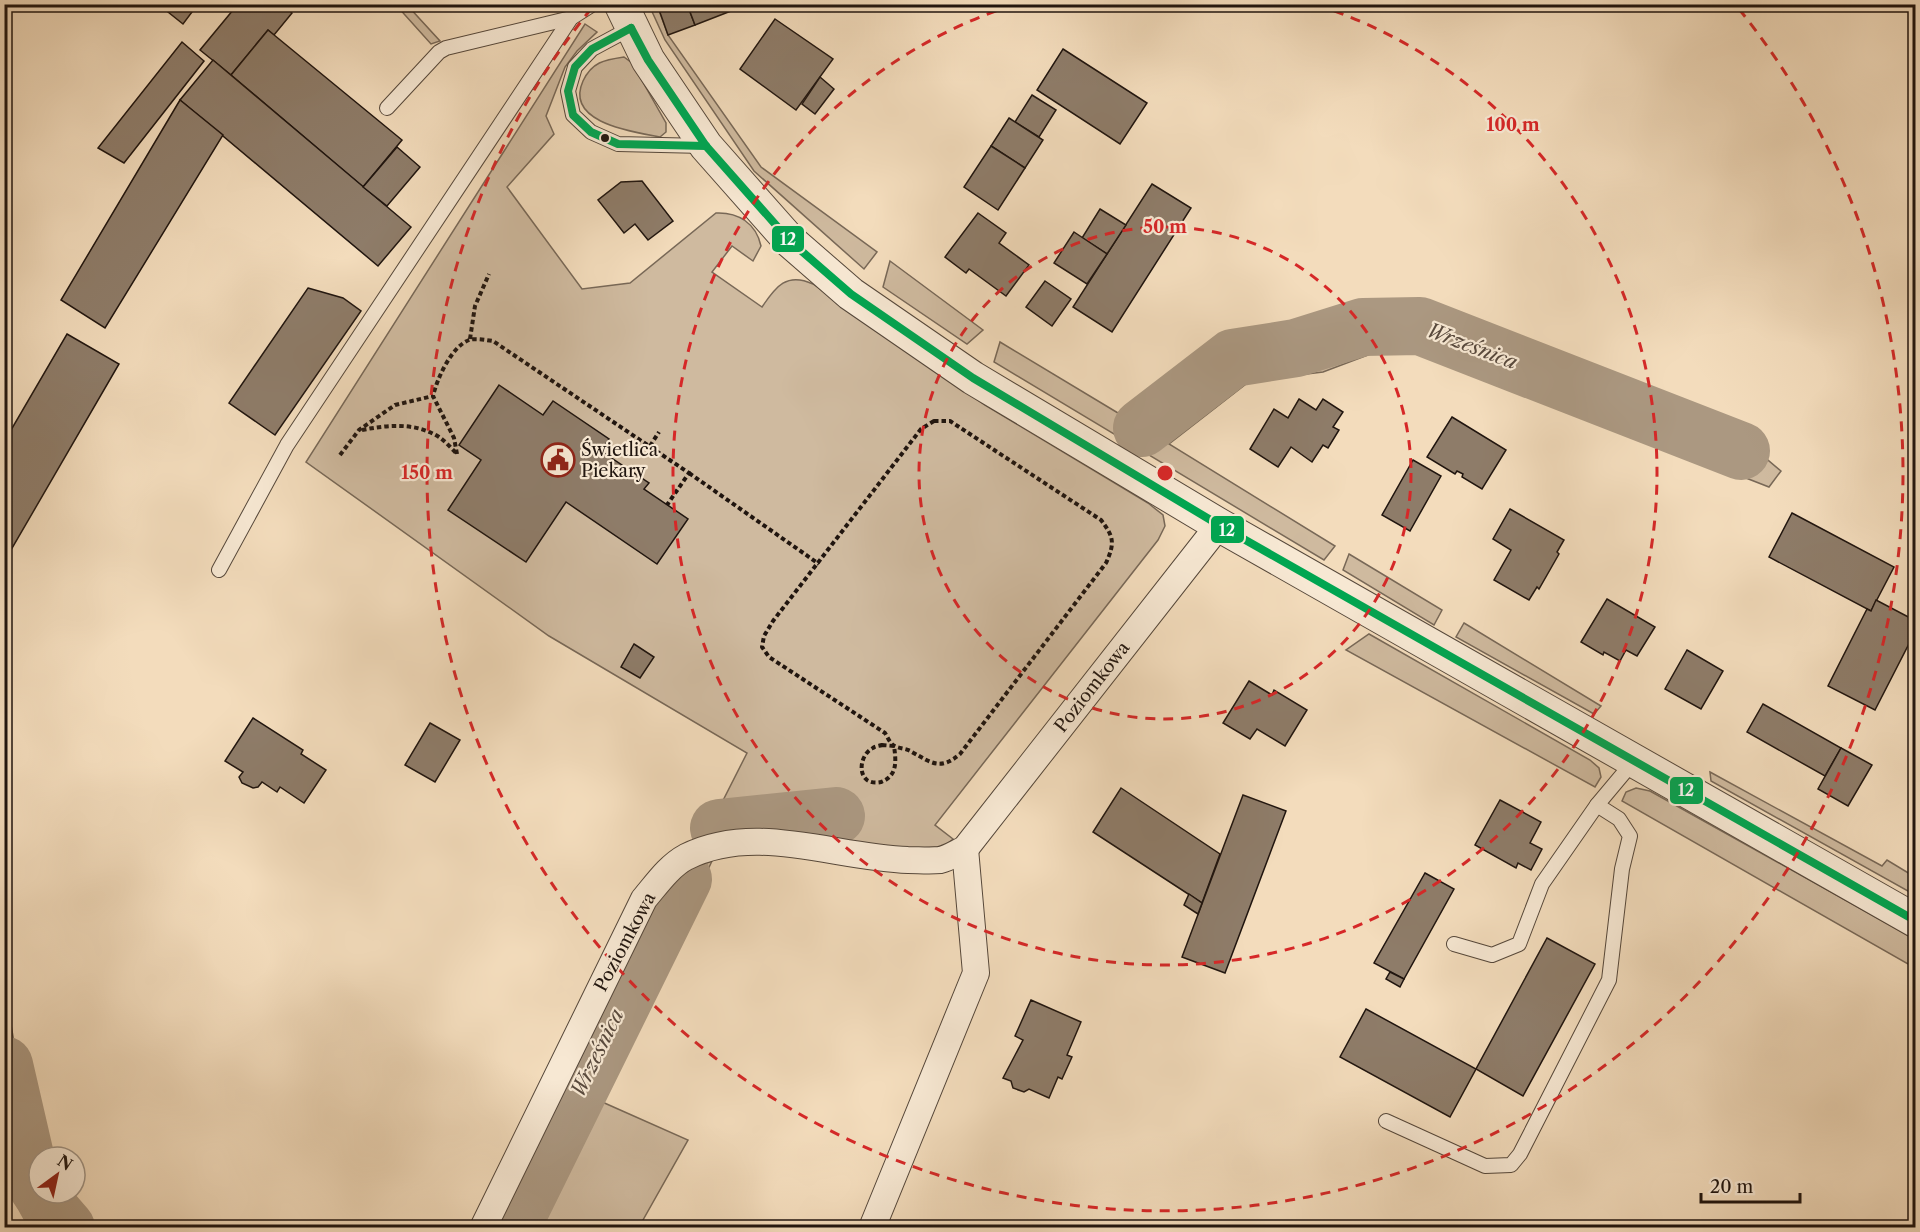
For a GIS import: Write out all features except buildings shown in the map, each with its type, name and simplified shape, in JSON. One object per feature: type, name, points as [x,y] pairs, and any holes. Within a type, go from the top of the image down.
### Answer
[{"type":"street","points":[[626,16],[648,60],[706,146],[790,240],[851,294],[973,378],[1219,525],[1916,921]]},
{"type":"street","name":"Poziomkowa","points":[[483,1227],[644,899],[663,876],[685,858],[721,845],[764,842],[813,847],[882,859],[942,860],[965,849],[1219,525]]},
{"type":"street","points":[[872,1227],[976,973],[965,849]]},
{"type":"lane","points":[[387,108],[439,52],[446,48],[571,18],[593,4]]},
{"type":"lane","points":[[626,16],[575,67],[568,91],[573,115],[591,132],[618,144],[706,146]]},
{"type":"lane","points":[[219,570],[287,445],[571,18]]},
{"type":"lane","points":[[1454,944],[1492,955],[1519,944],[1542,884],[1633,762]]},
{"type":"lane","points":[[1386,1121],[1485,1166],[1511,1165],[1520,1154],[1609,980],[1617,928],[1622,868],[1630,836],[1619,819],[1598,806]]},
{"type":"path","points":[[470,339],[475,306],[489,274]]},
{"type":"path","points":[[359,430],[402,425],[440,437],[457,454],[454,438],[433,396],[443,370],[461,345],[470,339],[493,341],[688,472],[819,564]]},
{"type":"path","points":[[340,455],[359,430],[395,405],[433,396]]},
{"type":"path","points":[[819,564],[773,621],[764,636],[762,647],[769,657],[885,733],[894,746],[896,765],[893,774],[874,783],[867,780],[861,772],[866,753],[872,748],[882,745],[894,746],[909,750],[937,765],[950,763],[960,754],[1106,563],[1112,549],[1111,532],[1101,520],[950,421],[934,421],[921,429],[819,564]]},
{"type":"path","points":[[649,446],[659,432]]},
{"type":"path","points":[[667,505],[688,472]]},
{"type":"shaded area","points":[[396,5],[407,5],[440,41],[431,44]]},
{"type":"shaded area","points":[[649,5],[657,5],[668,35],[761,167],[877,252],[864,269],[754,171],[665,40]]},
{"type":"shaded area","points":[[585,24],[597,32],[577,51],[565,67],[546,116],[554,134],[507,187],[582,289],[630,283],[716,213],[732,214],[750,225],[759,238],[761,246],[753,261],[732,246],[712,272],[762,307],[777,287],[789,280],[813,284],[985,405],[1148,503],[1163,515],[1165,526],[1158,540],[935,825],[953,839],[944,847],[881,849],[704,838],[747,753],[549,636],[306,462]]},
{"type":"shaded area","points":[[624,57],[632,63],[666,123],[666,132],[660,137],[605,123],[592,116],[583,107],[580,95],[583,81],[590,70],[599,63]]},
{"type":"shaded area","points":[[890,261],[983,330],[967,344],[883,287]]},
{"type":"shaded area","points":[[1355,313],[1418,313],[1744,440],[1781,471],[1769,487],[1452,363],[1389,347],[1323,372],[1250,381],[1169,444],[1335,546],[1324,560],[994,362],[1000,342],[1118,413],[1233,343],[1256,336],[1288,337],[1326,321]]},
{"type":"shaded area","points":[[1349,554],[1442,610],[1434,625],[1343,570]]},
{"type":"shaded area","points":[[1464,623],[1601,706],[1594,714],[1456,637]]},
{"type":"shaded area","points":[[1369,634],[1590,760],[1599,768],[1601,777],[1595,787],[1346,650]]},
{"type":"shaded area","points":[[1710,772],[1882,866],[1887,860],[1915,877],[1915,895],[1711,781]]},
{"type":"shaded area","points":[[1636,788],[1650,791],[1915,939],[1915,968],[1622,801],[1626,792]]},
{"type":"shaded area","points":[[712,861],[600,1101],[688,1140],[639,1227],[493,1228],[649,909],[677,880]]},
{"type":"shaded area","points":[[4,983],[24,1102],[37,1145],[27,1145],[27,1196],[11,1168],[5,1140]]},
{"type":"shaded area","points":[[32,1205],[71,1205],[90,1227],[48,1227]]},
{"type":"waterway","name":"Wrześnica","points":[[1142,428],[1233,358],[1296,348],[1363,327],[1420,326],[1741,451]]},
{"type":"waterway","name":"Wrześnica","points":[[719,828],[836,816]]},
{"type":"waterway","name":"Wrześnica","points":[[511,1228],[683,879]]},
{"type":"waterway","name":"Wrześnica","points":[[4,1065],[27,1165]]},
{"type":"waterway","name":"Wrześnica","points":[[49,1205],[66,1228]]},
{"type":"transit line","name":"12","points":[[631,28],[648,60],[706,146],[790,241],[851,294],[973,378],[1219,525],[1916,921]]},
{"type":"transit line","name":"12","points":[[631,28],[592,49],[575,67],[568,91],[573,115],[591,132],[618,144],[706,146]]},
{"type":"place","name":"Świetlica Piekary","points":[[558,460]]}]
